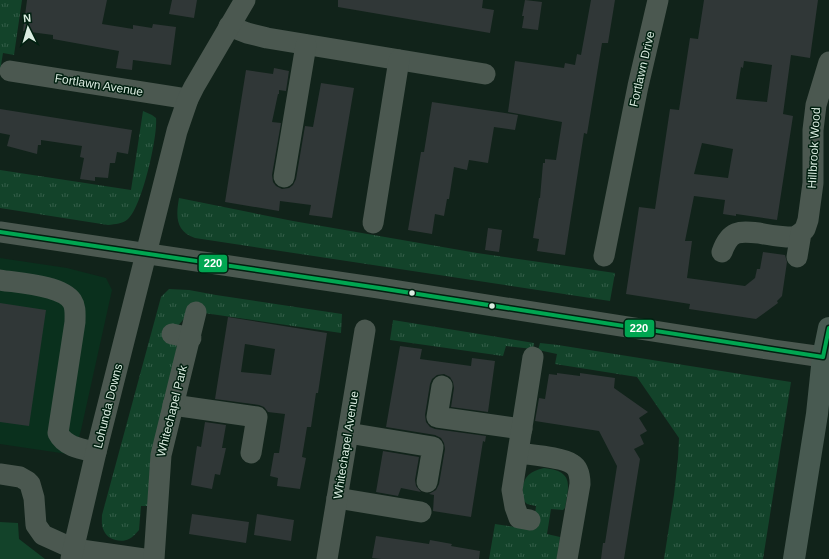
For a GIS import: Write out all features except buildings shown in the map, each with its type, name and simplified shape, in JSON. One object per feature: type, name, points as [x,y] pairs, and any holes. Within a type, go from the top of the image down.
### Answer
[{"type":"main road","points":[[794,559],[817,414],[823,357],[829,328]]},
{"type":"street","points":[[147,253],[177,131],[188,100],[245,0]]},
{"type":"street","name":"Fortlawn Drive","points":[[604,256],[638,86],[658,0]]},
{"type":"street","points":[[229,26],[247,33],[306,45],[485,74]]},
{"type":"street","points":[[284,177],[306,45]]},
{"type":"street","points":[[373,223],[399,60]]},
{"type":"street","name":"Hillbrook Wood","points":[[797,257],[800,233],[805,229],[808,220],[812,191],[813,130],[816,105],[829,62]]},
{"type":"street","name":"Fortlawn Avenue","points":[[10,71],[188,100]]},
{"type":"street","points":[[722,252],[728,240],[732,236],[742,231],[787,237],[794,237],[800,233]]},
{"type":"street","points":[[0,232],[147,253],[823,357]]},
{"type":"street","name":"Lohunda Downs","points":[[72,554],[96,452],[147,253]]},
{"type":"street","points":[[0,280],[52,289],[62,292],[72,300],[76,310],[75,322],[58,433],[61,439],[67,444],[96,452]]},
{"type":"street","name":"Whitechapel Park","points":[[154,559],[160,455],[173,405],[181,336],[196,312]]},
{"type":"street","name":"Whitechapel Avenue","points":[[327,559],[365,330]]},
{"type":"street","points":[[530,520],[519,518],[512,490],[534,357]]},
{"type":"street","points":[[442,386],[437,417],[522,430]]},
{"type":"street","points":[[173,405],[257,417],[251,453]]},
{"type":"street","points":[[348,433],[433,446],[427,482]]},
{"type":"street","points":[[519,453],[564,460],[573,464],[580,476],[580,484],[567,559]]},
{"type":"street","points":[[0,474],[20,477],[27,481],[32,488],[36,525],[43,535],[72,554],[144,559]]},
{"type":"street","points":[[337,498],[422,512]]},
{"type":"shaded area","points":[[0,258],[67,268],[106,278],[112,290],[81,430],[74,455],[0,444]]},
{"type":"green space","points":[[0,0],[22,0],[14,55],[3,53],[0,71]]},
{"type":"green space","points":[[143,111],[156,118],[152,155],[139,201],[126,221],[119,224],[108,225],[0,208],[0,170],[131,190]]},
{"type":"green space","points":[[179,198],[293,221],[477,253],[615,273],[610,301],[195,238],[188,235],[180,227],[178,222],[177,211]]},
{"type":"green space","points":[[169,289],[189,290],[342,314],[341,333],[197,312],[189,313],[176,328],[177,346],[149,506],[141,506],[139,530],[130,538],[119,541],[108,537],[104,531],[102,525],[102,515],[161,297]]},
{"type":"green space","points":[[393,320],[534,343],[533,349],[506,346],[503,356],[390,340]]},
{"type":"green space","points":[[540,343],[791,382],[763,559],[664,559],[674,495],[679,438],[637,377],[555,364],[557,354],[538,350]]},
{"type":"green space","points":[[544,468],[560,472],[565,476],[568,486],[565,508],[563,510],[551,509],[547,534],[560,537],[557,559],[489,559],[495,524],[533,530],[536,506],[527,504],[523,500],[523,488],[528,475]]},
{"type":"green space","points":[[0,522],[18,523],[19,539],[45,559],[0,559]]},
{"type":"transit line","name":"220","points":[[0,232],[379,288],[823,357],[829,328]]}]
